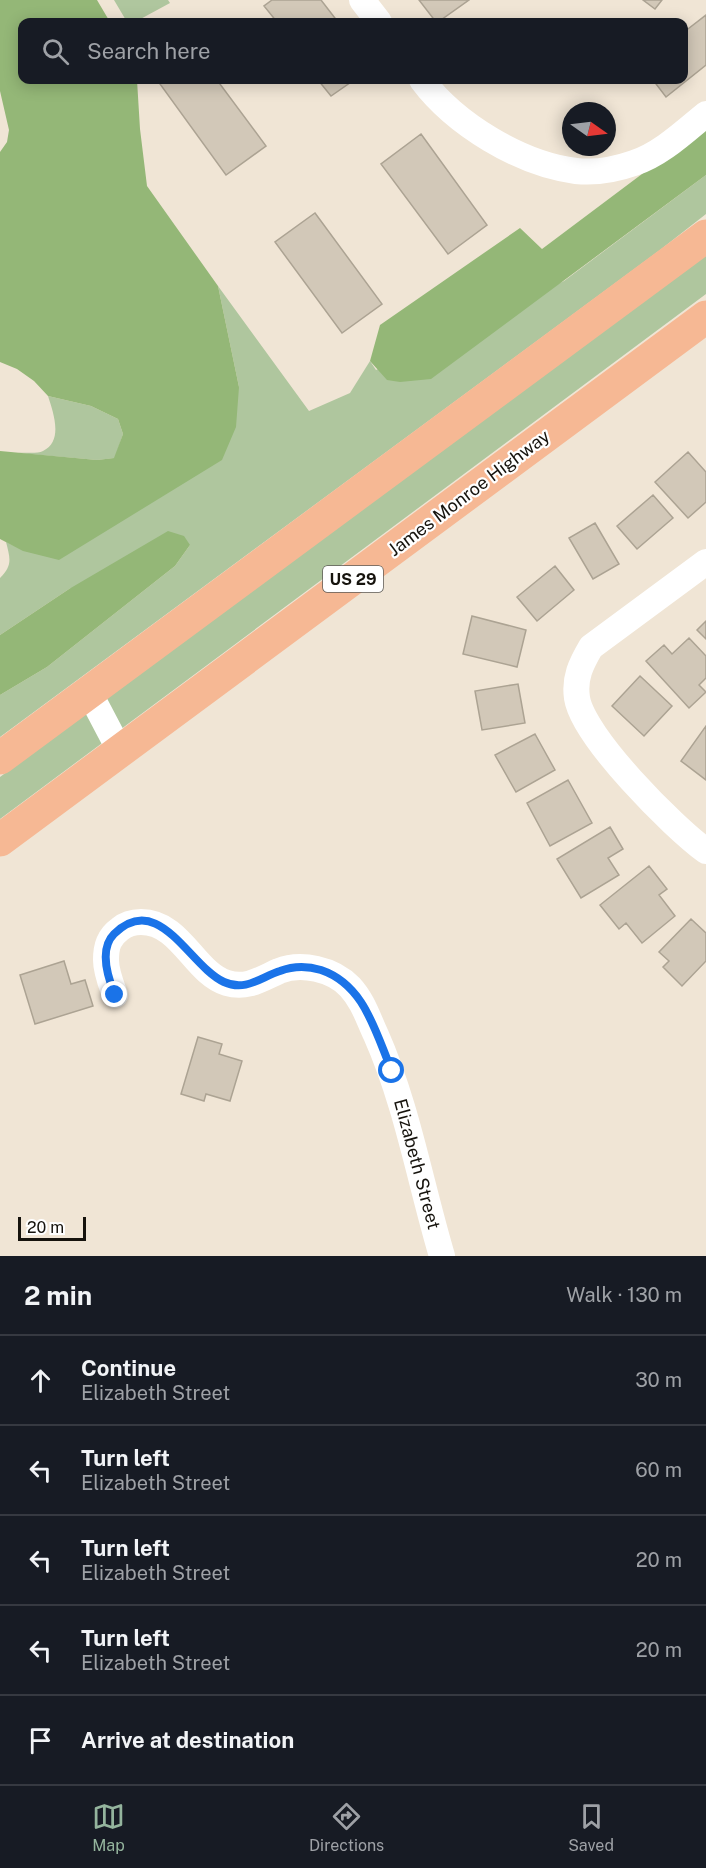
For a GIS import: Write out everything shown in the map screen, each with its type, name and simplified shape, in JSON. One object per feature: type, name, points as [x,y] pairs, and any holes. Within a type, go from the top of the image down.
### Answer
[{"type":"highway","points":[[0,758],[706,236]]},
{"type":"highway","name":"James Monroe Highway","points":[[0,840],[706,317]]},
{"type":"street","points":[[362,0],[376,18]]},
{"type":"street","points":[[426,84],[446,106],[477,131],[512,151],[548,165],[577,171],[610,170],[636,163],[660,151],[706,114]]},
{"type":"street","points":[[706,562],[591,647],[580,665],[576,682],[577,700],[581,713],[599,740],[639,789],[706,851]]},
{"type":"street","points":[[89,693],[120,751]]},
{"type":"street","name":"Elizabeth Street","points":[[115,995],[109,980],[106,961],[108,942],[123,926],[137,922],[152,922],[165,928],[213,975],[226,983],[241,985],[256,983],[280,970],[295,967],[314,968],[333,974],[348,985],[361,1000],[392,1071],[442,1256]]},
{"type":"green space","points":[[0,0],[97,0],[108,18],[18,18],[18,84],[137,84],[147,186],[218,286],[239,387],[236,427],[222,460],[59,560],[23,551],[0,539],[0,451],[97,460],[114,458],[123,434],[118,419],[91,406],[48,396],[34,381],[17,369],[0,362],[0,152],[7,142],[9,130],[0,91]]},
{"type":"green space","points":[[114,0],[168,0],[170,3],[142,18],[125,18]]},
{"type":"green space","points":[[706,126],[706,175],[431,379],[400,382],[387,380],[370,361],[380,325],[520,228],[542,249]]},
{"type":"green space","points":[[706,175],[706,214],[0,737],[0,695],[47,667],[175,566],[190,545],[69,589],[0,635],[0,578],[9,565],[6,542],[25,551],[239,387],[218,286],[309,411],[350,393],[370,361],[376,370],[564,281]]},
{"type":"green space","points":[[706,253],[706,294],[0,819],[0,777]]},
{"type":"green space","points":[[48,396],[91,406],[118,419],[123,434],[115,458],[97,460],[18,453],[41,452],[53,440],[55,426]]},
{"type":"green space","points":[[168,531],[184,536],[190,545],[175,566],[47,667],[0,695],[0,635],[69,589]]},
{"type":"building","points":[[272,0],[321,0],[335,18],[274,18],[264,6]]},
{"type":"building","points":[[419,0],[469,0],[444,18],[433,18]]},
{"type":"building","points":[[643,0],[662,0],[655,9]]},
{"type":"building","points":[[706,15],[706,65],[688,79],[688,29]]},
{"type":"building","points":[[160,84],[220,84],[266,146],[226,175]]},
{"type":"building","points":[[321,84],[348,84],[331,96]]},
{"type":"building","points":[[656,84],[682,84],[666,97]]},
{"type":"building","points":[[421,134],[487,225],[448,254],[381,164]]},
{"type":"building","points":[[315,213],[382,304],[342,333],[275,242]]},
{"type":"building","points":[[688,452],[706,472],[706,502],[688,518],[655,482]]},
{"type":"building","points":[[653,495],[673,518],[637,549],[617,526]]},
{"type":"building","points":[[595,523],[619,564],[593,579],[569,538]]},
{"type":"building","points":[[555,566],[574,590],[537,621],[517,597]]},
{"type":"building","points":[[472,616],[526,630],[517,667],[463,654]]},
{"type":"building","points":[[706,621],[706,639],[697,630]]},
{"type":"building","points":[[689,638],[706,656],[706,678],[699,685],[706,692],[689,708],[646,661],[664,645],[672,654]]},
{"type":"building","points":[[640,676],[672,706],[644,736],[612,706]]},
{"type":"building","points":[[518,684],[525,723],[482,730],[475,691]]},
{"type":"building","points":[[706,726],[706,780],[681,761]]},
{"type":"building","points":[[535,734],[555,770],[516,792],[495,755]]},
{"type":"building","points":[[568,780],[592,823],[550,846],[527,803]]},
{"type":"building","points":[[610,827],[623,849],[608,858],[619,875],[581,898],[557,859]]},
{"type":"building","points":[[649,866],[667,889],[659,895],[675,916],[642,943],[626,923],[619,929],[600,905]]},
{"type":"building","points":[[691,919],[706,933],[706,961],[682,986],[663,967],[669,961],[659,952]]},
{"type":"building","points":[[64,961],[71,984],[85,980],[93,1006],[35,1024],[20,975]]},
{"type":"building","points":[[198,1037],[222,1044],[219,1054],[242,1061],[230,1101],[206,1094],[204,1101],[181,1094]]},
{"type":"route","points":[[115,995],[109,980],[106,961],[108,942],[123,926],[137,922],[152,922],[165,928],[213,975],[226,983],[241,985],[256,983],[280,970],[295,967],[314,968],[333,974],[348,985],[361,1000],[392,1071]]}]
